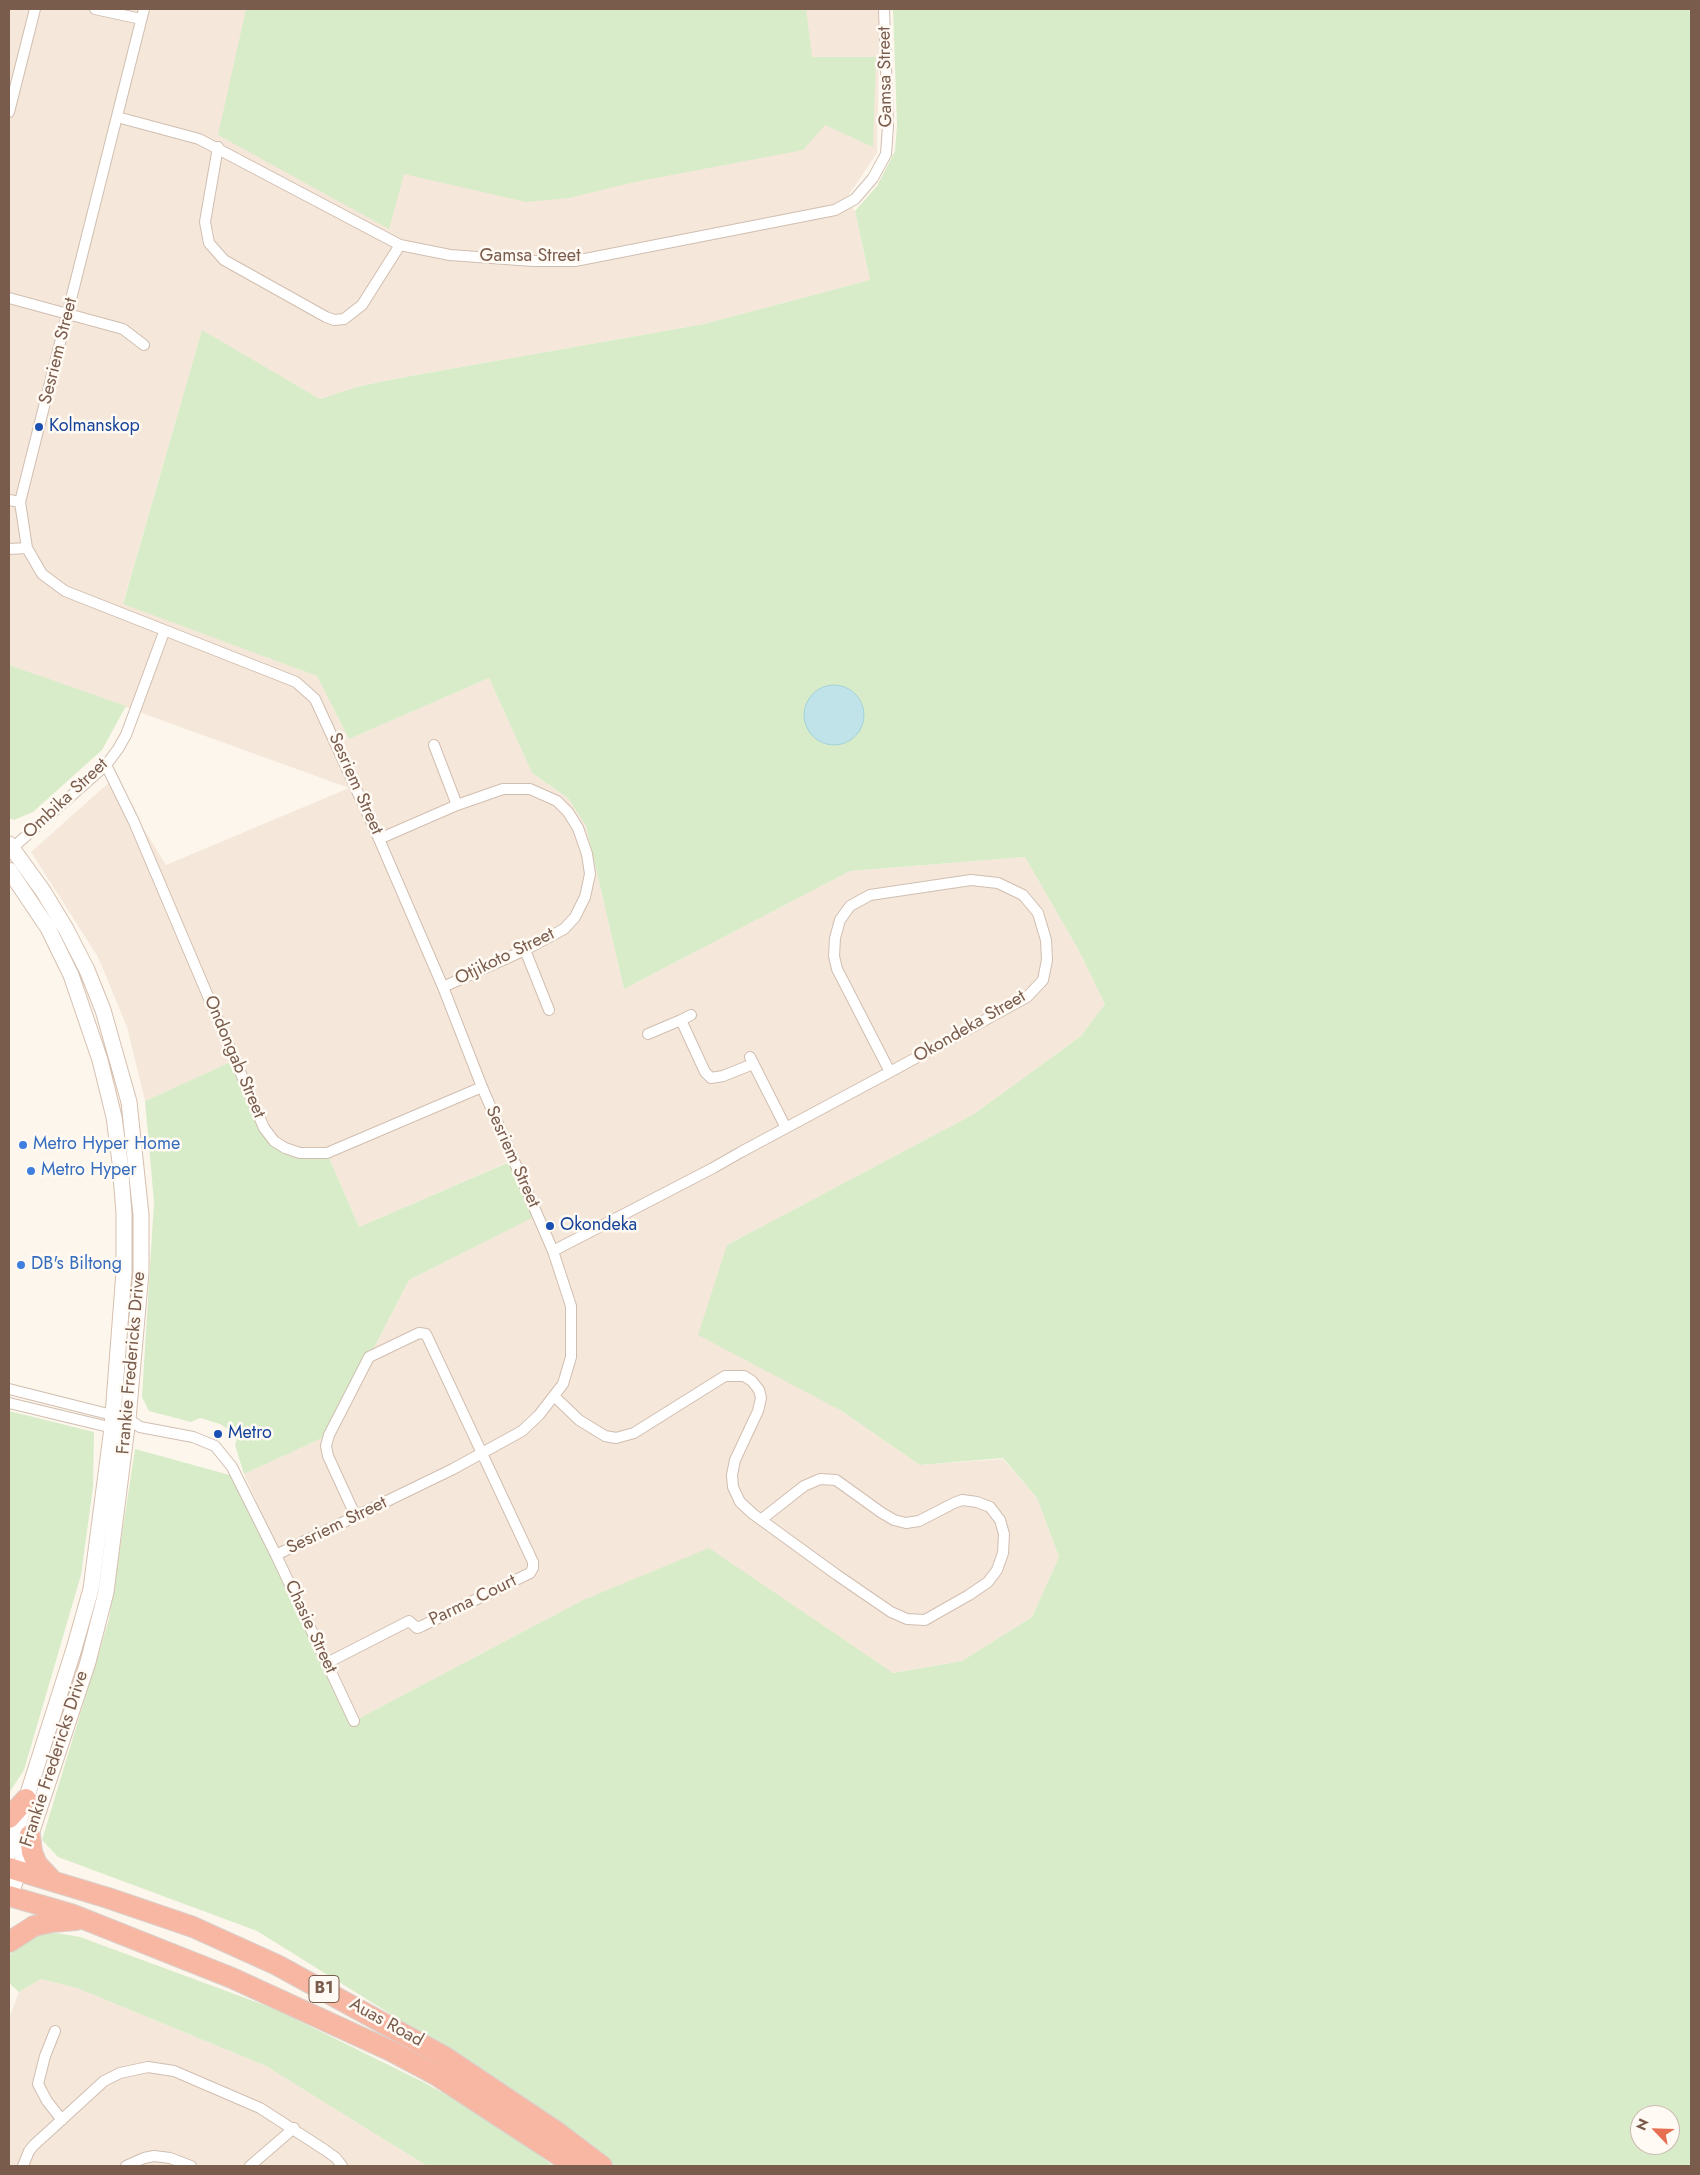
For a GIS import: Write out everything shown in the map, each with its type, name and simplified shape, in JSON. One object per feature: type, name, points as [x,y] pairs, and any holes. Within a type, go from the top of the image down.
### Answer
[{"type":"highway","points":[[9,1818],[26,1799]]},
{"type":"highway","points":[[30,1834],[32,1852],[37,1864],[52,1880]]},
{"type":"highway","name":"Auas Road","points":[[12,1864],[52,1880],[193,1927],[293,1973],[445,2057],[556,2132],[602,2166]]},
{"type":"highway","name":"Auas Road","points":[[9,1897],[86,1920],[232,1978],[391,2051],[436,2075],[575,2166]]},
{"type":"highway","points":[[9,1942],[34,1926],[52,1922],[86,1920]]},
{"type":"main road","name":"Frankie Fredericks Drive","points":[[10,848],[43,891],[87,970],[103,1010],[129,1102],[136,1149],[141,1224],[141,1272],[106,1592],[88,1662],[30,1834],[12,1864]]},
{"type":"main road","name":"Frankie Fredericks Drive","points":[[9,870],[48,928],[71,975],[100,1060],[114,1117],[124,1213],[124,1424],[91,1589],[74,1649],[26,1799],[12,1864],[9,1897]]},
{"type":"street","points":[[9,112],[12,90],[35,9]]},
{"type":"street","points":[[94,9],[141,20]]},
{"type":"street","name":"Sesriem Street","points":[[144,9],[20,502],[22,530],[27,548],[42,574],[64,591],[164,632],[279,675],[307,689],[324,715],[379,839],[443,987],[482,1087],[553,1251],[569,1295],[572,1327],[571,1357],[563,1384],[555,1397],[522,1431],[483,1453],[276,1555]]},
{"type":"street","name":"Gamsa Street","points":[[117,117],[199,139],[400,245],[450,255],[533,261],[575,260],[835,210],[855,199],[873,178],[886,154],[888,126],[884,9]]},
{"type":"street","points":[[218,148],[205,222],[209,243],[224,260],[326,317],[334,320],[344,318],[362,305],[400,245]]},
{"type":"street","points":[[9,298],[68,316],[123,329],[144,345]]},
{"type":"street","points":[[9,500],[20,502]]},
{"type":"street","points":[[9,549],[27,548]]},
{"type":"street","name":"Ombika Street","points":[[10,848],[106,766],[126,735],[164,632]]},
{"type":"street","points":[[434,745],[458,805]]},
{"type":"street","name":"Ondongab Street","points":[[106,766],[134,822],[264,1128],[274,1141],[285,1148],[300,1153],[327,1153],[482,1087]]},
{"type":"street","name":"Otjikoto Street","points":[[379,839],[458,805],[504,789],[530,789],[557,801],[568,812],[578,828],[587,854],[590,874],[585,897],[575,917],[564,929],[526,950],[443,987]]},
{"type":"street","name":"Okondeka Street","points":[[553,1251],[644,1205],[890,1072],[1027,997],[1043,980],[1047,960],[1046,940],[1038,913],[1023,895],[998,883],[970,880],[870,895],[850,906],[840,920],[835,938],[836,962],[890,1072]]},
{"type":"street","points":[[526,950],[549,1010]]},
{"type":"street","points":[[648,1034],[691,1015]]},
{"type":"street","points":[[681,1020],[705,1072],[711,1078],[716,1078],[751,1060],[786,1128]]},
{"type":"street","points":[[356,1517],[328,1456],[326,1446],[329,1435],[365,1364],[370,1358],[381,1351],[418,1333],[426,1334],[483,1453]]},
{"type":"street","points":[[555,1397],[579,1420],[605,1436],[616,1438],[634,1433],[724,1376],[744,1376],[752,1381],[761,1398],[758,1411],[735,1460],[733,1487],[740,1502],[762,1519],[891,1612],[907,1620],[924,1620],[988,1582],[997,1570],[1004,1553],[1004,1534],[1000,1520],[990,1507],[984,1504],[962,1500],[919,1521],[906,1523],[894,1520],[836,1480],[820,1479],[804,1486],[762,1519]]},
{"type":"street","name":"Chasie Street","points":[[9,1389],[124,1424]]},
{"type":"street","name":"Chasie Street","points":[[9,1403],[194,1437],[215,1446],[232,1467],[276,1555],[354,1721]]},
{"type":"street","name":"Parma Court","points":[[327,1663],[408,1620],[417,1628],[530,1573],[533,1562],[483,1453]]},
{"type":"street","points":[[55,2031],[45,2056],[38,2084],[47,2102],[62,2120]]},
{"type":"street","points":[[23,2166],[29,2151],[104,2082],[120,2073],[148,2067],[174,2071],[206,2083],[260,2108],[294,2128],[336,2158],[342,2166]]},
{"type":"street","points":[[250,2166],[294,2128]]},
{"type":"street","points":[[126,2166],[144,2158],[161,2156],[191,2166]]},
{"type":"shaded area","points":[[9,9],[880,9],[877,153],[846,199],[855,211],[870,280],[704,324],[405,377],[360,386],[320,399],[202,331],[123,603],[317,676],[349,739],[489,678],[532,773],[568,798],[586,826],[624,989],[850,871],[1025,857],[1078,949],[1105,1004],[1081,1036],[974,1114],[727,1245],[840,1410],[920,1465],[1003,1459],[1037,1498],[1059,1557],[1032,1617],[962,1661],[892,1673],[709,1549],[583,1600],[354,1721],[244,1474],[329,1435],[409,1280],[537,1215],[513,1160],[359,1227],[327,1153],[316,1154],[274,1141],[235,1060],[145,1101],[127,1027],[98,957],[31,852],[113,779],[166,865],[349,788],[9,665]]},
{"type":"shaded area","points":[[41,1979],[77,1988],[266,2066],[427,2166],[9,2166],[9,2018],[19,1992]]},
{"type":"green space","points":[[246,9],[806,9],[812,57],[876,57],[873,147],[825,125],[803,150],[630,183],[569,198],[526,202],[404,174],[389,229],[218,135]]},
{"type":"green space","points":[[893,9],[1691,9],[1691,2166],[609,2166],[466,2061],[257,1931],[58,1857],[42,1840],[109,1619],[135,1449],[237,1477],[354,1721],[583,1600],[709,1548],[893,1673],[962,1661],[1032,1617],[1059,1557],[1037,1498],[1003,1458],[920,1465],[840,1410],[698,1335],[727,1245],[974,1114],[1081,1036],[1105,1004],[1078,949],[1025,857],[850,871],[624,989],[586,826],[568,798],[532,773],[489,678],[349,739],[317,676],[123,604],[202,330],[320,399],[360,386],[405,377],[704,324],[870,280],[855,211],[877,186],[895,151],[897,125]]},
{"type":"green space","points":[[9,665],[126,706],[102,750],[33,812],[14,820],[9,818]]},
{"type":"green space","points":[[235,1060],[264,1128],[285,1148],[327,1153],[359,1227],[514,1160],[538,1215],[409,1280],[329,1435],[244,1474],[235,1445],[238,1435],[220,1424],[200,1418],[191,1422],[149,1411],[142,1397],[154,1202],[145,1101]]},
{"type":"green space","points":[[9,1411],[94,1432],[93,1487],[81,1575],[24,1770],[9,1793]]},
{"type":"green space","points":[[56,1933],[80,1937],[275,2009],[423,2082],[474,2110],[518,2139],[553,2166],[427,2166],[266,2066],[77,1988],[41,1979],[19,1992],[9,1983],[9,1956],[19,1944],[41,1934]]},
{"type":"water","points":[[834,685],[851,690],[859,698],[864,715],[859,732],[851,740],[834,745],[817,740],[809,732],[804,715],[809,698],[817,690]]},
{"type":"place","name":"Kolmanskop","points":[[39,427]]},
{"type":"place","name":"Metro Hyper Home","points":[[23,1145]]},
{"type":"place","name":"Metro Hyper","points":[[31,1171]]},
{"type":"place","name":"Okondeka","points":[[550,1226]]},
{"type":"place","name":"DB's Biltong","points":[[21,1265]]},
{"type":"place","name":"Metro","points":[[218,1434]]}]
